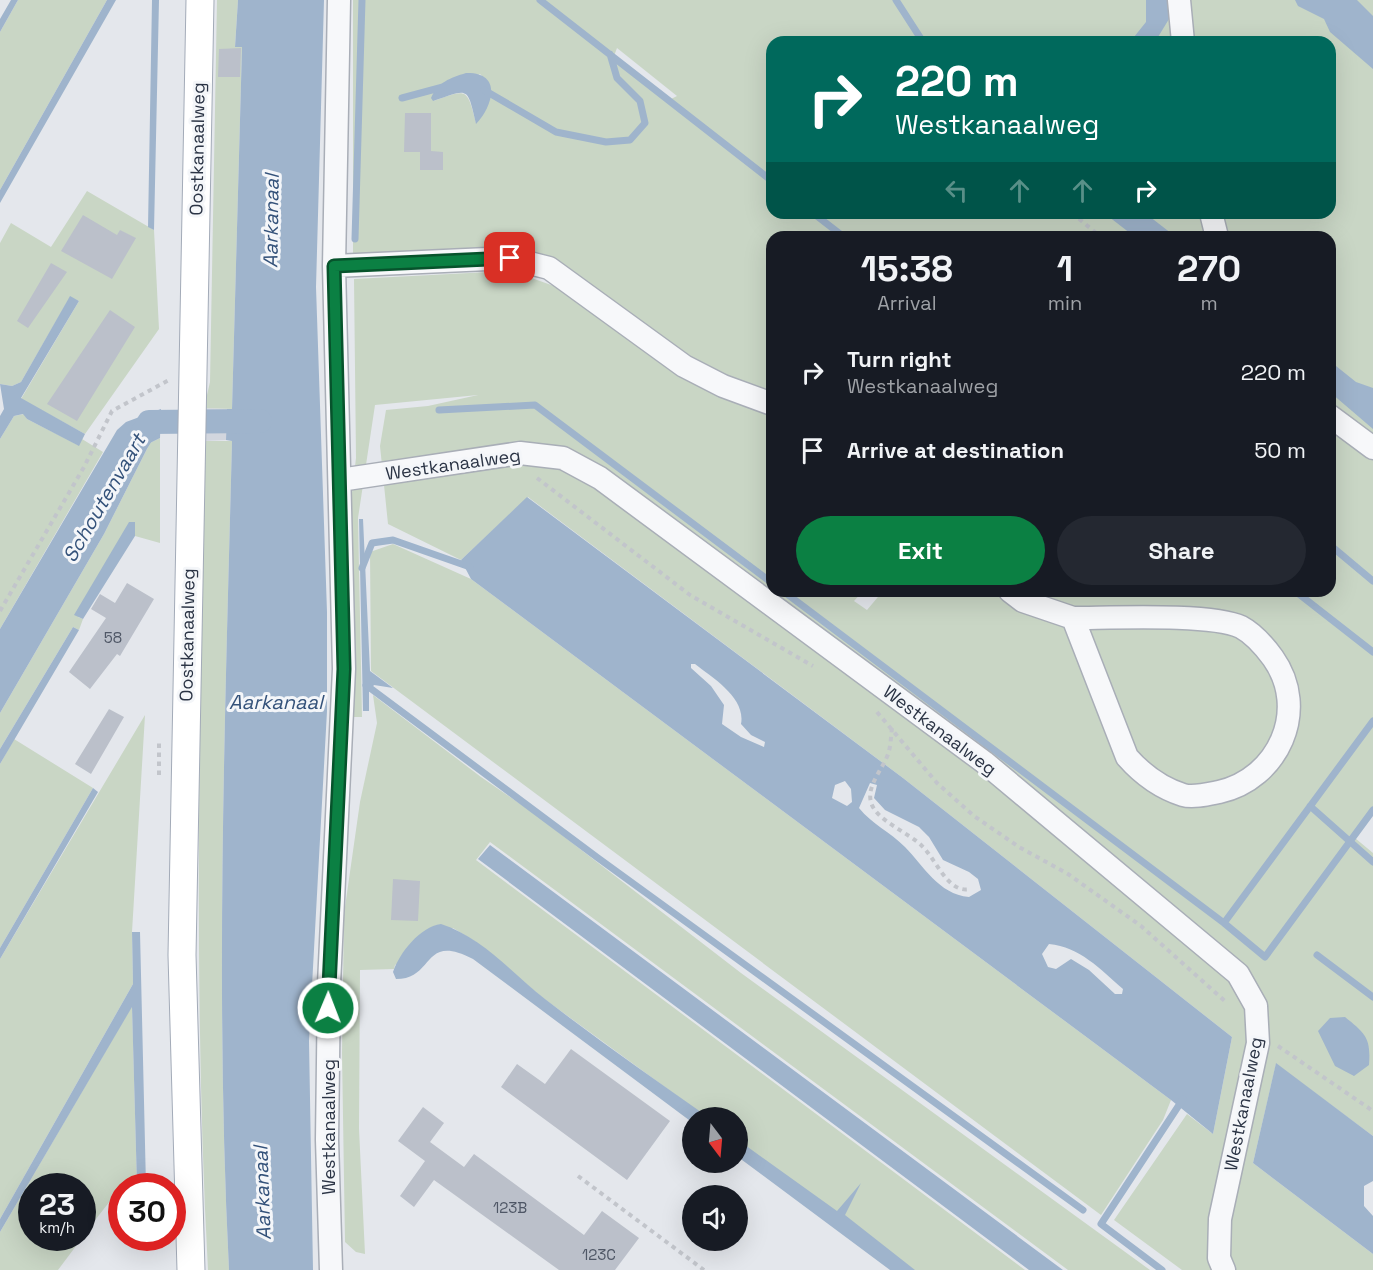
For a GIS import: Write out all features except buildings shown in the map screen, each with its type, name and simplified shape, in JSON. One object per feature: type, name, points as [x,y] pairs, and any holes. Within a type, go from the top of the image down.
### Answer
[{"type":"main road","name":"Oostkanaalweg","points":[[191,1270],[182,955],[190,464],[181,383],[200,0]]},
{"type":"street","name":"Westkanaalweg","points":[[331,1270],[327,1140],[328,984],[344,669],[334,266],[339,0]]},
{"type":"street","points":[[1179,0],[1183,36]]},
{"type":"street","points":[[334,266],[510,258],[549,268],[684,366],[723,386],[766,402]]},
{"type":"street","points":[[1336,420],[1373,448]]},
{"type":"street","name":"Westkanaalweg","points":[[340,480],[515,454],[563,458],[600,478],[984,762],[1238,974],[1256,1005],[1258,1043],[1220,1219],[1219,1258],[1224,1270]]},
{"type":"street","points":[[1018,597],[1023,601],[1073,618],[1205,620],[1240,627],[1265,646],[1281,669],[1291,704],[1283,742],[1259,774],[1237,788],[1185,796],[1159,784],[1137,768],[1127,757],[1073,618]]},
{"type":"path","points":[[1079,219],[1094,231]]},
{"type":"path","points":[[0,611],[84,467],[112,411],[181,383]]},
{"type":"path","points":[[515,454],[518,464],[690,595],[819,669]]},
{"type":"path","points":[[871,706],[937,783],[975,816],[1019,847],[1068,874],[1141,926],[1251,1024],[1257,1032],[1373,1111]]},
{"type":"path","points":[[892,728],[885,759],[873,786],[870,800],[876,815],[921,845],[953,887],[963,891],[970,889]]},
{"type":"path","points":[[578,1176],[704,1270]]},
{"type":"shaded area","points":[[204,408],[227,409],[226,440],[204,441]]},
{"type":"green space","points":[[18,0],[107,0],[0,190],[0,32]]},
{"type":"green space","points":[[217,0],[238,0],[235,46],[242,47],[232,409],[204,408],[210,382]]},
{"type":"green space","points":[[353,0],[1373,0],[1373,813],[1355,838],[1373,853],[1373,1136],[1276,1064],[1253,1163],[1373,1254],[1373,1270],[1182,1270],[1114,1220],[1187,1114],[1213,1134],[1232,1037],[903,778],[528,497],[461,560],[388,524],[380,446],[386,410],[428,406],[478,395],[375,405],[358,518],[362,717],[353,717],[349,519],[356,458],[354,279],[489,272],[523,275],[554,286],[728,393],[730,401],[766,414],[766,597],[858,597],[854,601],[867,610],[878,597],[1013,597],[1066,625],[1148,782],[1231,793],[1291,726],[1253,631],[1086,612],[1039,597],[1336,597],[1336,231],[766,231],[766,397],[716,378],[585,289],[589,282],[546,260],[353,257]],"holes":[[[617,48],[677,96],[671,99],[614,56]],[[480,74],[490,85],[476,123],[470,103],[464,94],[453,94],[433,101]]]},
{"type":"green space","points":[[87,191],[154,230],[159,329],[85,434],[21,399],[79,301],[70,297],[21,382],[12,386],[0,384],[0,243],[11,223],[51,247]]},
{"type":"green space","points":[[24,414],[27,419],[78,445],[82,439],[103,452],[0,629],[0,439],[14,416]]},
{"type":"green space","points":[[160,438],[160,543],[135,536],[135,522],[78,617],[83,619],[79,630],[73,627],[0,749],[0,713],[104,534],[150,443]]},
{"type":"green space","points":[[204,441],[232,441],[224,752],[222,959],[229,1270],[208,1270],[203,1166],[199,855]]},
{"type":"green space","points":[[393,544],[471,579],[1171,1100],[1163,1120],[1101,1215],[371,671],[370,552]]},
{"type":"green space","points":[[1086,624],[1220,626],[1246,638],[1278,679],[1278,741],[1235,782],[1174,787],[1136,759]]},
{"type":"green space","points":[[373,695],[481,777],[532,812],[741,973],[1150,1270],[1068,1270],[490,842],[476,860],[1025,1270],[914,1270],[748,1148],[748,1107],[692,1107],[543,998],[476,942],[453,928],[395,965],[394,969],[360,970],[359,1129],[365,1254],[356,1252],[345,1242],[342,1053],[344,914],[360,802],[377,723]]},
{"type":"green space","points":[[145,715],[132,932],[133,984],[26,1173],[18,1173],[18,1187],[0,1219],[0,959]]},
{"type":"green space","points":[[14,739],[93,788],[0,948],[0,764]]},
{"type":"green space","points":[[132,1006],[137,1173],[108,1173],[108,1204],[96,1219],[96,1173],[34,1173]]},
{"type":"green space","points":[[18,1201],[18,1251],[72,1251],[58,1270],[0,1270],[0,1232]]},
{"type":"water","points":[[11,0],[18,0],[0,32],[0,19]]},
{"type":"water","points":[[107,0],[116,0],[0,203],[0,190]]},
{"type":"water","points":[[152,0],[159,0],[154,230],[148,227]]},
{"type":"water","name":"Aarkanaal","points":[[238,0],[324,0],[316,287],[327,612],[327,711],[309,1041],[313,1270],[229,1270],[222,959],[232,441],[226,440],[227,409],[232,409],[242,47],[235,47]]},
{"type":"water","points":[[1146,0],[1167,0],[1169,19],[1159,36],[1135,36],[1146,22]]},
{"type":"water","points":[[1295,0],[1357,0],[1373,16],[1373,69],[1330,32],[1324,19],[1298,6]]},
{"type":"water","points":[[466,73],[478,74],[486,78],[490,84],[490,100],[476,124],[471,102],[465,93],[433,101],[431,98],[445,81]]},
{"type":"water","points":[[1112,219],[1153,219],[1168,231],[1127,231]]},
{"type":"water","points":[[70,296],[79,301],[21,398],[85,434],[79,446],[27,419],[23,414],[14,416],[0,439],[0,416],[4,409],[0,384],[12,386],[21,382]]},
{"type":"water","points":[[1336,366],[1356,382],[1373,388],[1373,429],[1336,397]]},
{"type":"water","points":[[161,409],[160,438],[150,443],[104,534],[0,713],[0,629],[117,430],[126,422]]},
{"type":"water","points":[[527,497],[903,778],[1232,1037],[1213,1134],[1171,1100],[471,579],[461,560]],"holes":[[[691,664],[695,664],[727,690],[738,706],[741,724],[751,735],[765,742],[764,747],[741,737],[722,724],[724,705],[711,686],[691,668]],[[845,781],[851,789],[852,802],[847,806],[832,798],[835,785]],[[870,783],[877,785],[874,798],[885,810],[919,827],[929,837],[943,860],[969,872],[978,879],[981,890],[969,897],[958,895],[940,885],[912,854],[859,808]],[[1049,944],[1070,949],[1089,960],[1106,974],[1123,989],[1122,994],[1115,994],[1089,970],[1071,959],[1056,969],[1048,967],[1042,954]]]},
{"type":"water","points":[[359,519],[363,519],[370,671],[393,688],[374,685],[369,692],[369,711],[363,711]]},
{"type":"water","points":[[129,522],[135,522],[135,536],[83,619],[74,615]]},
{"type":"water","points":[[73,627],[79,630],[0,764],[0,749]]},
{"type":"water","points":[[93,788],[98,792],[0,959],[0,948]]},
{"type":"water","points":[[490,845],[1063,1270],[1029,1270],[478,859]]},
{"type":"water","points":[[441,924],[456,930],[483,947],[545,999],[694,1107],[682,1107],[682,1115],[473,959],[457,952],[437,953],[417,972],[408,977],[396,979],[393,972],[400,956],[418,935]]},
{"type":"water","points":[[132,932],[140,932],[146,1173],[137,1173],[132,1007],[35,1173],[26,1173],[133,984]]},
{"type":"water","points":[[1345,1017],[1366,1037],[1369,1048],[1369,1065],[1354,1076],[1335,1066],[1318,1031],[1330,1018]]},
{"type":"water","points":[[1276,1063],[1373,1136],[1373,1181],[1364,1186],[1364,1206],[1373,1216],[1373,1254],[1253,1163]]},
{"type":"water","points":[[748,1147],[837,1211],[861,1183],[845,1215],[915,1270],[890,1270],[748,1164]]},
{"type":"water","points":[[18,1187],[18,1201],[0,1232],[0,1219]]},
{"type":"waterway","points":[[355,239],[362,0]]},
{"type":"waterway","points":[[540,0],[766,176]]},
{"type":"waterway","points":[[896,0],[919,36]]},
{"type":"waterway","points":[[484,90],[556,132],[606,142],[630,140],[645,123],[640,101],[617,78],[610,54]]},
{"type":"waterway","points":[[402,98],[443,87]]},
{"type":"waterway","points":[[821,219],[836,231]]},
{"type":"waterway","points":[[439,410],[535,405],[766,578]]},
{"type":"waterway","name":"Schoutenvaart","points":[[139,439],[149,422],[260,421]]},
{"type":"waterway","points":[[362,568],[372,543],[393,540],[470,567]]},
{"type":"waterway","points":[[1336,550],[1373,581]]},
{"type":"waterway","points":[[791,597],[1224,923],[1373,721]]},
{"type":"waterway","points":[[1303,597],[1373,652]]},
{"type":"waterway","points":[[366,685],[598,858],[1083,1210]]},
{"type":"waterway","points":[[1310,806],[1373,862]]},
{"type":"waterway","points":[[1224,923],[1265,957],[1373,810]]},
{"type":"waterway","points":[[1317,955],[1373,997]]},
{"type":"waterway","points":[[1162,1270],[1101,1224],[1183,1099]]},
{"type":"route","points":[[328,1008],[344,669],[334,266],[510,258]]}]
